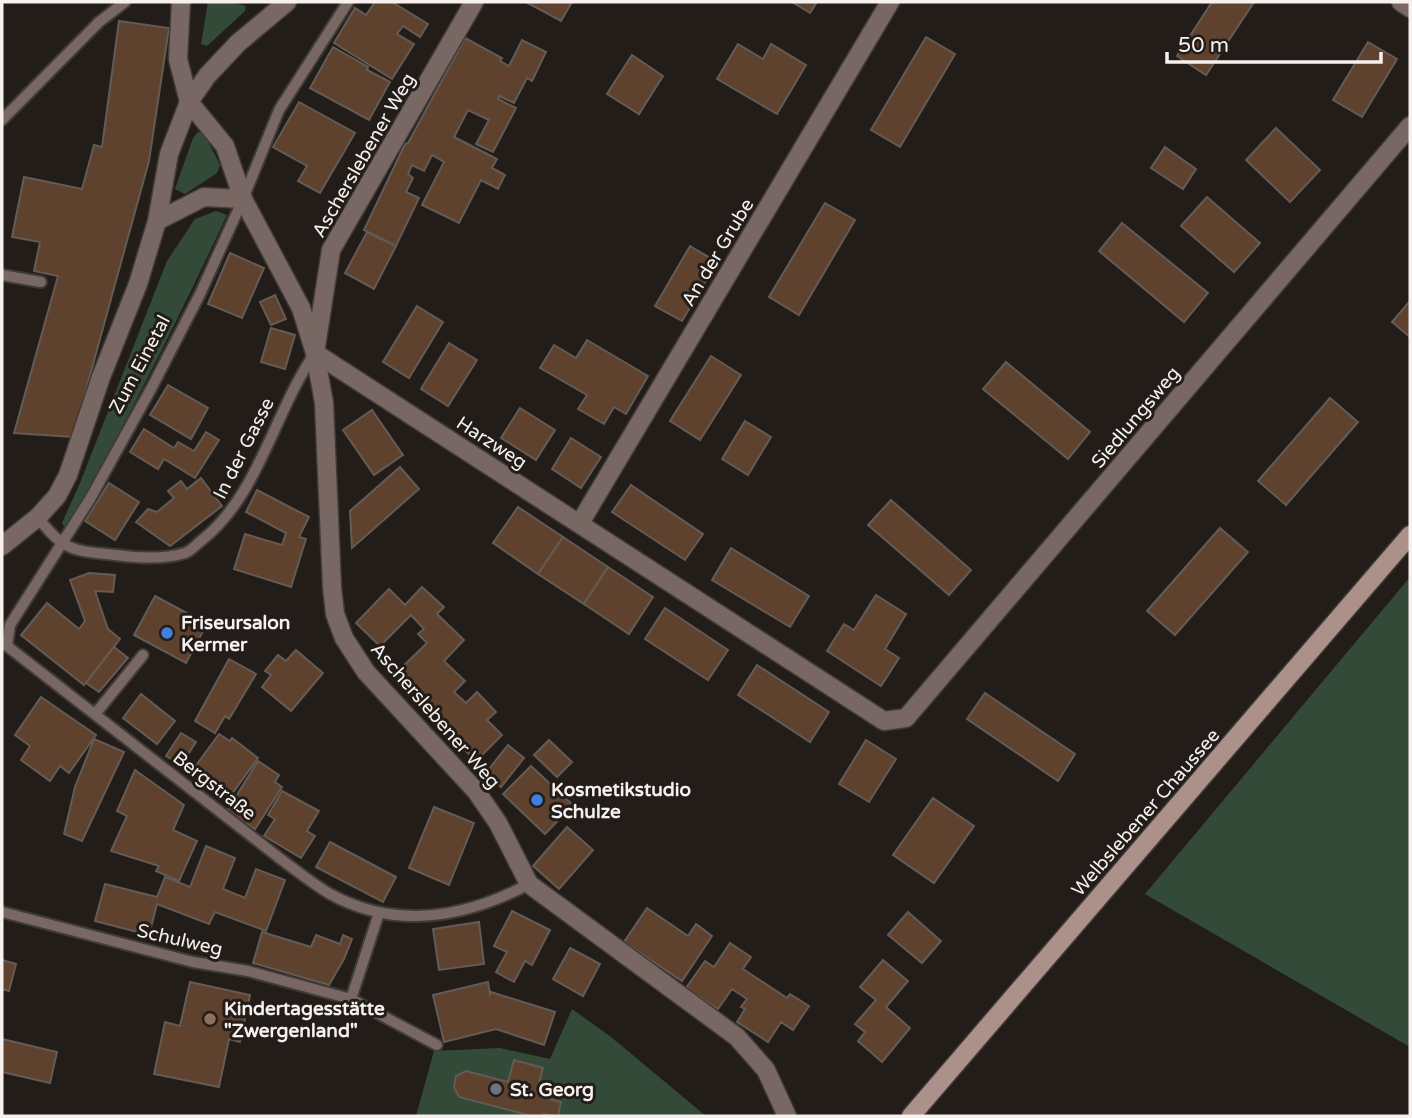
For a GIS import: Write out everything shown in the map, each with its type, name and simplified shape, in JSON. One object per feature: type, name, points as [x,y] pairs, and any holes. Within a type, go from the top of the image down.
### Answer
[{"type":"main road","name":"Welbslebener Chaussee","points":[[911,1116],[1410,535]]},
{"type":"street","points":[[181,2],[178,59],[189,102],[225,146],[243,198],[301,308],[315,353]]},
{"type":"street","name":"Zum Einetal","points":[[2,546],[38,517],[57,496],[68,475],[101,377],[138,284],[157,221],[169,154],[189,102],[207,76],[238,43],[287,2]]},
{"type":"street","name":"Ascherslebener Weg","points":[[474,2],[331,250],[315,353],[324,403],[335,614],[344,638],[366,673],[476,791],[498,823],[529,884],[737,1037],[766,1070],[787,1116]]},
{"type":"street","name":"An der Grube","points":[[580,523],[890,2]]},
{"type":"street","points":[[1401,2],[1410,8]]},
{"type":"street","name":"Siedlungsweg","points":[[884,721],[906,718],[1410,125]]},
{"type":"street","points":[[157,221],[204,197],[243,198]]},
{"type":"street","name":"Harzweg","points":[[315,353],[884,721]]},
{"type":"lane","points":[[2,120],[99,22],[125,2]]},
{"type":"lane","name":"Zum Einetal","points":[[62,545],[152,387],[200,295],[279,110],[348,2]]},
{"type":"lane","points":[[2,275],[41,282]]},
{"type":"lane","name":"In der Gasse","points":[[62,545],[76,550],[141,558],[187,553],[219,527],[237,505],[301,374],[315,353]]},
{"type":"lane","points":[[38,517],[51,536],[62,545]]},
{"type":"lane","name":"Bergstraße","points":[[62,545],[9,625],[7,646],[309,880],[352,905],[379,913],[416,917],[499,900],[529,884]]},
{"type":"lane","points":[[96,713],[143,655]]},
{"type":"lane","name":"Schulweg","points":[[2,912],[193,962],[248,971],[351,999],[437,1045]]},
{"type":"lane","points":[[351,999],[379,913]]},
{"type":"green space","points":[[208,2],[232,2],[246,6],[245,11],[207,46],[201,44]]},
{"type":"green space","points":[[198,132],[204,133],[220,165],[217,173],[185,194],[175,189],[193,138]]},
{"type":"green space","points":[[216,211],[227,215],[150,374],[66,530],[62,523],[167,261],[195,219]]},
{"type":"green space","points":[[1410,577],[1410,1047],[1145,894]]},
{"type":"green space","points":[[572,1009],[611,1037],[706,1116],[416,1116],[434,1051],[500,1048],[550,1059]]},
{"type":"building","points":[[375,2],[392,2],[428,24],[420,37],[403,26],[397,34],[414,44],[392,79],[334,43],[355,8],[366,15]]},
{"type":"building","points":[[526,2],[572,2],[561,21]]},
{"type":"building","points":[[792,2],[817,2],[810,13]]},
{"type":"building","points":[[1212,2],[1254,2],[1206,75],[1177,56]]},
{"type":"building","points":[[119,21],[169,28],[149,161],[73,437],[14,433],[58,276],[34,271],[40,242],[12,237],[24,177],[82,189],[94,145],[102,147]]},
{"type":"building","points":[[926,37],[955,54],[900,147],[871,130]]},
{"type":"building","points":[[465,38],[502,58],[500,61],[509,66],[522,40],[546,52],[532,81],[527,78],[514,103],[499,96],[498,99],[516,108],[493,152],[476,144],[489,120],[468,110],[454,137],[497,159],[492,168],[505,175],[498,189],[481,180],[459,223],[422,205],[444,162],[432,155],[424,171],[412,165],[408,174],[413,178],[406,192],[419,198],[396,246],[364,230],[405,144],[408,143]]},
{"type":"building","points":[[1368,42],[1397,59],[1362,117],[1333,100]]},
{"type":"building","points":[[738,44],[763,59],[771,44],[806,65],[777,114],[717,79]]},
{"type":"building","points":[[333,47],[390,82],[369,120],[310,88]]},
{"type":"building","points":[[632,55],[663,76],[639,114],[607,94]]},
{"type":"building","points":[[299,102],[355,133],[320,193],[298,181],[307,166],[273,147]]},
{"type":"building","points":[[1276,128],[1320,170],[1290,202],[1246,160]]},
{"type":"building","points":[[1165,147],[1196,169],[1183,189],[1151,168]]},
{"type":"building","points":[[1207,197],[1260,243],[1234,272],[1181,226]]},
{"type":"building","points":[[825,203],[855,220],[799,315],[769,297]]},
{"type":"building","points":[[1122,223],[1208,293],[1184,322],[1099,251]]},
{"type":"building","points":[[367,232],[396,246],[374,289],[345,273]]},
{"type":"building","points":[[690,246],[717,262],[682,321],[655,306]]},
{"type":"building","points":[[230,253],[264,268],[242,318],[208,304]]},
{"type":"building","points":[[275,295],[286,319],[271,325],[260,302]]},
{"type":"building","points":[[1410,301],[1410,337],[1392,322]]},
{"type":"building","points":[[417,306],[443,322],[409,378],[383,362]]},
{"type":"building","points":[[271,328],[295,335],[285,369],[261,362]]},
{"type":"building","points":[[587,340],[648,376],[626,414],[614,407],[604,424],[578,409],[587,395],[540,368],[554,345],[576,358]]},
{"type":"building","points":[[449,343],[477,360],[448,406],[421,389]]},
{"type":"building","points":[[711,356],[741,375],[700,440],[670,421]]},
{"type":"building","points":[[1006,362],[1090,432],[1068,459],[983,389]]},
{"type":"building","points":[[168,385],[208,408],[191,439],[150,415]]},
{"type":"building","points":[[1330,398],[1358,422],[1286,505],[1258,481]]},
{"type":"building","points":[[520,408],[555,430],[536,460],[501,438]]},
{"type":"building","points":[[372,410],[403,455],[374,475],[343,430]]},
{"type":"building","points":[[745,421],[771,437],[748,475],[722,459]]},
{"type":"building","points":[[144,429],[174,448],[178,442],[194,451],[206,432],[219,440],[195,478],[164,459],[158,469],[130,452]]},
{"type":"building","points":[[571,438],[601,457],[581,488],[552,469]]},
{"type":"building","points":[[400,467],[419,489],[352,548],[350,511]]},
{"type":"building","points":[[201,478],[222,506],[170,546],[136,522],[148,509],[157,512],[174,498],[168,491],[181,481],[187,489]]},
{"type":"building","points":[[109,483],[139,502],[115,540],[85,521]]},
{"type":"building","points":[[631,485],[703,534],[685,560],[612,512]]},
{"type":"building","points":[[257,490],[309,517],[299,537],[306,539],[291,587],[234,569],[245,534],[282,545],[286,533],[246,512]]},
{"type":"building","points":[[891,500],[971,570],[949,595],[868,525]]},
{"type":"building","points":[[518,507],[563,537],[538,574],[493,543]]},
{"type":"building","points":[[1220,528],[1248,552],[1175,635],[1147,611]]},
{"type":"building","points":[[563,537],[608,567],[584,604],[538,574]]},
{"type":"building","points":[[731,548],[809,596],[790,627],[712,580]]},
{"type":"building","points":[[608,567],[653,597],[629,634],[584,604]]},
{"type":"building","points":[[89,573],[115,575],[113,592],[95,591],[108,629],[120,639],[84,685],[21,635],[47,603],[79,629],[85,621],[70,580]]},
{"type":"building","points":[[422,587],[444,607],[437,614],[464,640],[444,661],[465,681],[454,692],[466,703],[477,692],[496,712],[487,720],[502,735],[476,761],[408,694],[413,690],[396,673],[427,643],[418,634],[424,629],[411,615],[380,646],[356,623],[389,589],[405,605]]},
{"type":"building","points":[[876,595],[906,614],[885,649],[899,658],[881,686],[827,651],[844,624],[854,630]]},
{"type":"building","points":[[155,596],[207,624],[186,663],[134,635]]},
{"type":"building","points":[[665,608],[728,650],[708,680],[645,639]]},
{"type":"building","points":[[114,647],[128,658],[99,692],[86,683]]},
{"type":"building","points":[[296,650],[323,673],[291,711],[262,687],[271,675],[265,671],[278,655],[286,661]]},
{"type":"building","points":[[229,659],[256,674],[229,719],[225,716],[215,733],[195,721]]},
{"type":"building","points":[[757,665],[829,712],[810,742],[738,695]]},
{"type":"building","points":[[985,693],[1075,754],[1058,781],[967,719]]},
{"type":"building","points":[[141,694],[175,721],[157,744],[123,718]]},
{"type":"building","points":[[41,697],[96,735],[69,773],[60,766],[50,781],[21,760],[30,746],[15,735]]},
{"type":"building","points":[[181,733],[196,742],[181,765],[166,756]]},
{"type":"building","points":[[219,734],[230,741],[232,738],[258,758],[229,798],[192,771]]},
{"type":"building","points":[[94,739],[124,752],[82,841],[64,834],[75,787]]},
{"type":"building","points":[[549,740],[572,762],[557,777],[534,755]]},
{"type":"building","points":[[866,740],[896,759],[869,802],[839,784]]},
{"type":"building","points":[[508,745],[524,758],[501,787],[485,774]]},
{"type":"building","points":[[258,761],[279,775],[275,782],[282,787],[255,829],[227,811]]},
{"type":"building","points":[[531,766],[573,805],[545,834],[503,794]]},
{"type":"building","points":[[135,770],[184,805],[173,830],[197,841],[179,881],[156,871],[159,866],[111,851],[127,816],[117,811]]},
{"type":"building","points":[[282,791],[319,811],[307,831],[315,836],[301,858],[264,836],[275,819],[268,815]]},
{"type":"building","points":[[933,798],[974,826],[934,883],[893,855]]},
{"type":"building","points":[[434,807],[474,823],[449,885],[409,868]]},
{"type":"building","points":[[567,827],[593,850],[559,889],[533,866]]},
{"type":"building","points":[[330,842],[396,877],[383,902],[316,867]]},
{"type":"building","points":[[206,846],[235,858],[223,889],[245,898],[256,869],[285,880],[266,931],[215,912],[209,924],[157,904],[149,935],[95,921],[105,884],[157,897],[165,877],[190,887]]},
{"type":"building","points":[[647,908],[688,936],[696,924],[712,936],[682,981],[624,942]]},
{"type":"building","points":[[512,911],[550,930],[532,965],[525,961],[514,982],[496,972],[507,952],[494,946]]},
{"type":"building","points":[[908,912],[941,941],[922,963],[888,935]]},
{"type":"building","points":[[479,922],[484,964],[439,970],[433,929]]},
{"type":"building","points":[[262,932],[311,947],[316,935],[340,944],[343,935],[352,939],[329,985],[253,963]]},
{"type":"building","points":[[730,943],[751,957],[743,969],[787,998],[790,994],[809,1006],[793,1030],[781,1022],[768,1042],[737,1022],[745,1009],[741,1007],[747,999],[732,989],[718,1009],[686,988],[705,961],[714,967]]},
{"type":"building","points":[[570,948],[600,964],[583,996],[553,979]]},
{"type":"building","points":[[2,960],[16,964],[9,991],[2,989]]},
{"type":"building","points":[[883,960],[908,981],[886,1007],[910,1028],[882,1062],[858,1041],[865,1032],[855,1024],[876,1000],[860,987]]},
{"type":"building","points":[[190,982],[250,995],[240,1042],[229,1039],[219,1087],[154,1074],[165,1022],[180,1026]]},
{"type":"building","points":[[488,982],[490,994],[491,992],[555,1012],[544,1045],[496,1029],[444,1042],[433,995]]},
{"type":"building","points":[[2,1039],[57,1052],[50,1083],[2,1072]]},
{"type":"building","name":"St. Georg","points":[[514,1060],[543,1068],[537,1091],[548,1094],[546,1098],[561,1102],[558,1116],[532,1116],[459,1097],[454,1087],[456,1076],[466,1071],[508,1082]]},
{"type":"place","name":"Friseursalon Kermer","points":[[167,633]]},
{"type":"place","name":"Kosmetikstudio Schulze","points":[[537,800]]},
{"type":"place","name":"Kindertagesstätte \"Zwergenland\"","points":[[210,1019]]},
{"type":"place","name":"St. Georg","points":[[496,1089]]}]
